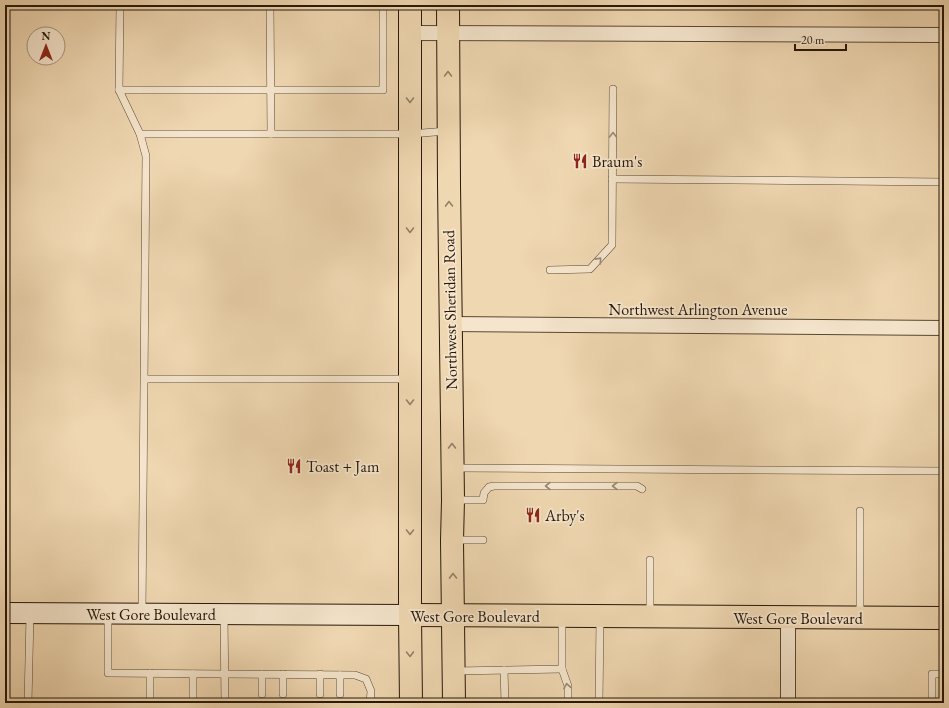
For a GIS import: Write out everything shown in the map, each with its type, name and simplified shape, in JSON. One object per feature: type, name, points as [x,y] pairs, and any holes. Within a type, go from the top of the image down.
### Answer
[{"type":"main road","points":[[410,5],[411,703]]},
{"type":"main road","name":"Northwest Sheridan Road","points":[[448,5],[454,703]]},
{"type":"main road","name":"West Gore Boulevard","points":[[5,613],[944,618]]},
{"type":"street","points":[[410,33],[944,35]]},
{"type":"street","name":"Northwest Arlington Avenue","points":[[451,324],[944,328]]},
{"type":"street","points":[[788,618],[788,703]]},
{"type":"lane","points":[[120,5],[119,90],[140,134],[146,156],[142,614]]},
{"type":"lane","points":[[270,5],[271,134]]},
{"type":"lane","points":[[119,90],[383,90],[383,5]]},
{"type":"lane","points":[[550,270],[590,269],[612,245],[613,89]]},
{"type":"lane","points":[[140,134],[410,134],[449,131]]},
{"type":"lane","points":[[612,179],[944,182]]},
{"type":"lane","points":[[144,379],[410,379]]},
{"type":"lane","points":[[452,468],[944,471]]},
{"type":"lane","points":[[453,500],[483,500],[484,493],[489,487],[494,486],[637,486],[642,489]]},
{"type":"lane","points":[[860,511],[860,618]]},
{"type":"lane","points":[[452,540],[483,540]]},
{"type":"lane","points":[[650,560],[650,616]]},
{"type":"lane","points":[[28,703],[30,613]]},
{"type":"lane","points":[[108,614],[108,673],[355,675],[366,679],[370,691],[370,703]]},
{"type":"lane","points":[[224,614],[225,703]]},
{"type":"lane","points":[[562,616],[562,669],[568,686],[568,703]]},
{"type":"lane","points":[[599,703],[600,616]]},
{"type":"lane","points":[[454,671],[562,669]]},
{"type":"lane","points":[[504,670],[504,703]]},
{"type":"lane","points":[[150,673],[150,703]]},
{"type":"lane","points":[[193,674],[193,703]]},
{"type":"lane","points":[[262,674],[262,694]]},
{"type":"lane","points":[[283,674],[283,694]]},
{"type":"lane","points":[[320,674],[320,694]]},
{"type":"lane","points":[[932,703],[932,674],[944,674]]},
{"type":"lane","points":[[340,675],[340,694]]},
{"type":"place","name":"Braum's","points":[[580,161]]},
{"type":"place","name":"Toast + Jam","points":[[294,466]]},
{"type":"place","name":"Arby's","points":[[533,515]]}]
